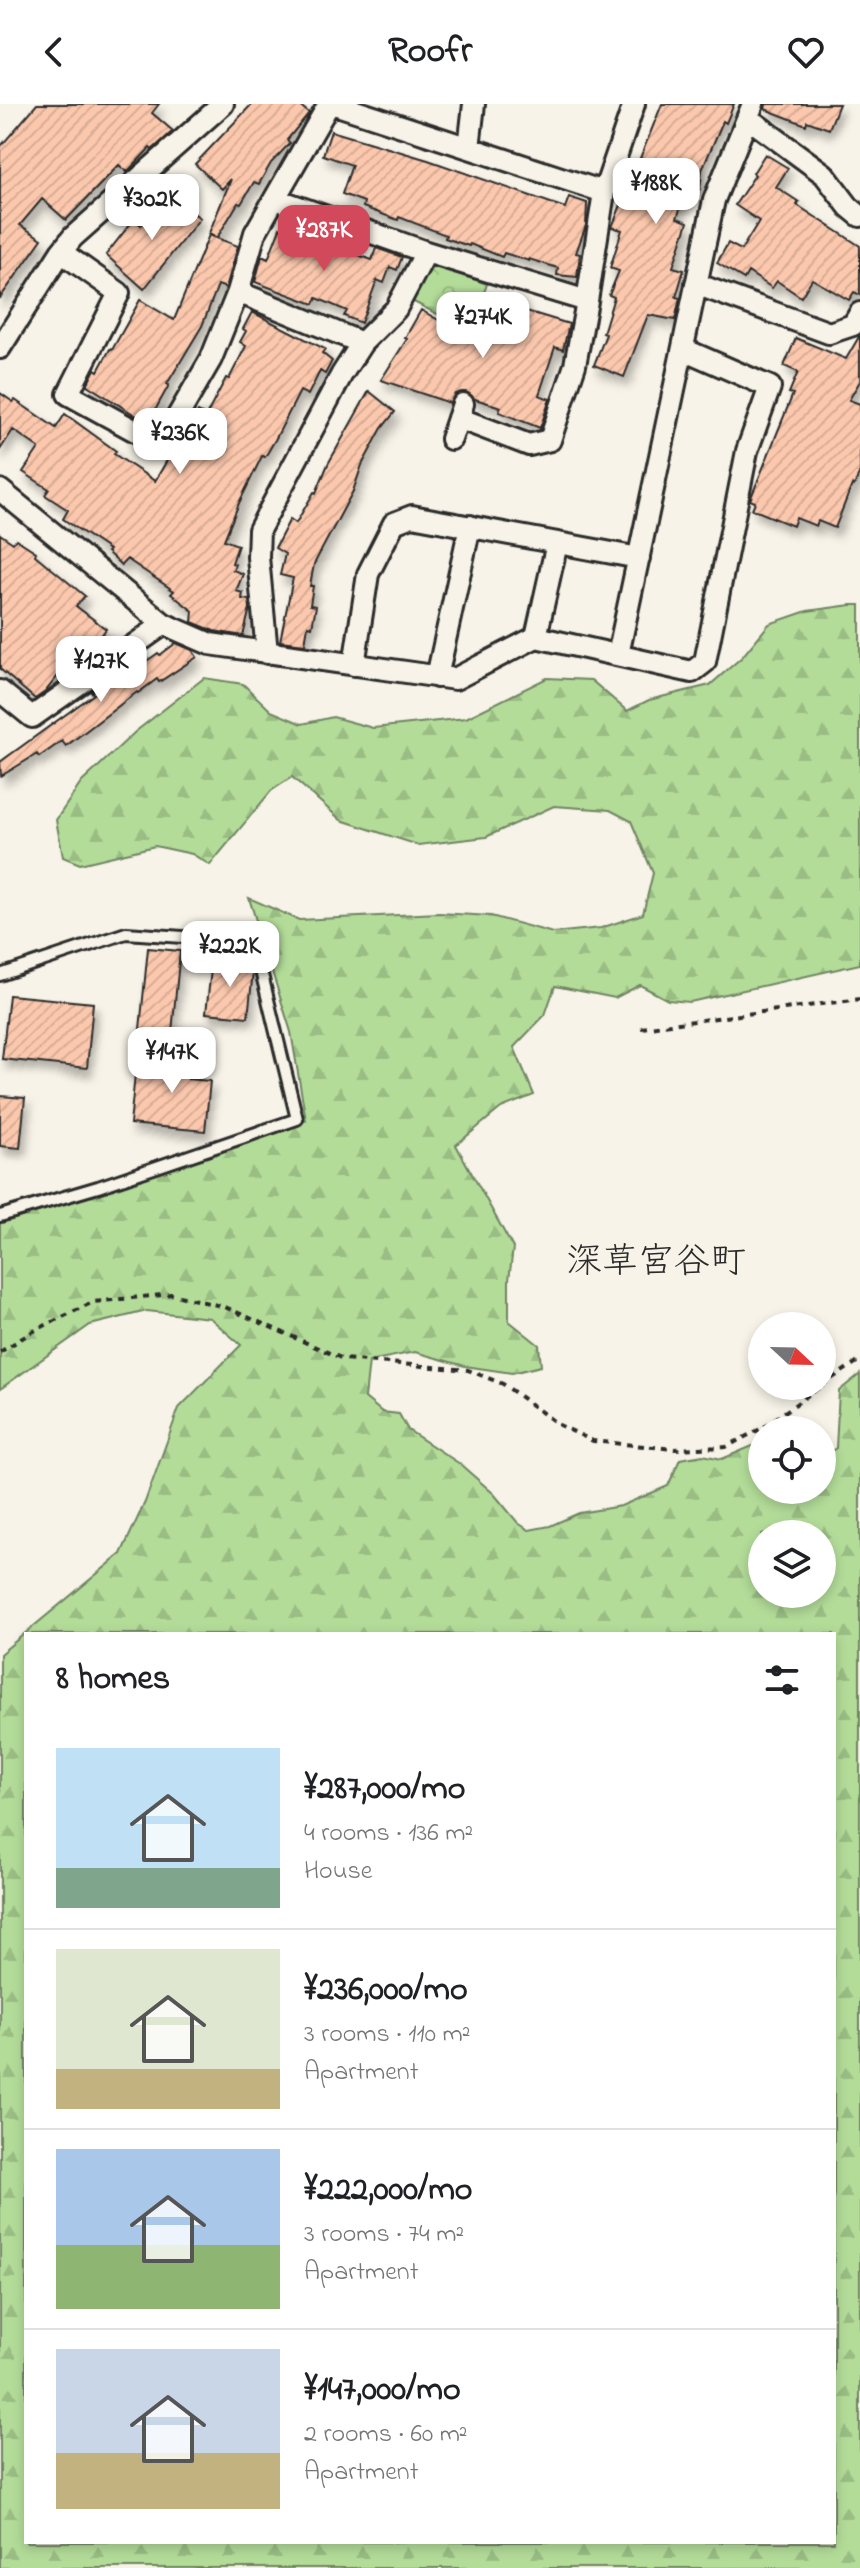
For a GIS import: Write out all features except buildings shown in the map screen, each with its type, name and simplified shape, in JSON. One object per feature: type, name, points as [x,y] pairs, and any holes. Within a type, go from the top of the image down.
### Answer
[{"type":"street","points":[[0,348],[73,237],[223,104]]},
{"type":"street","points":[[61,252],[119,293],[68,394],[161,445],[211,359],[238,292],[255,233],[331,104],[604,192]]},
{"type":"street","points":[[469,148],[474,104]]},
{"type":"street","points":[[451,439],[460,411],[529,445],[550,440],[575,365],[604,192],[634,104]]},
{"type":"street","points":[[618,655],[714,200],[751,111],[824,174],[849,207],[860,216]]},
{"type":"street","points":[[276,199],[426,252],[587,301]]},
{"type":"street","points":[[267,653],[258,557],[259,530],[342,374],[362,343],[396,309],[426,252]]},
{"type":"street","points":[[696,284],[829,333],[853,325],[860,313]]},
{"type":"street","points":[[238,292],[362,343]]},
{"type":"street","points":[[0,490],[164,624],[210,644],[455,679],[536,637],[692,672],[705,662],[747,451],[770,387],[683,349]]},
{"type":"street","points":[[354,665],[368,574],[394,523],[412,516],[639,558]]},
{"type":"street","points":[[437,677],[470,526]]},
{"type":"street","points":[[536,637],[557,543]]},
{"type":"street","points":[[0,691],[32,717],[164,624]]},
{"type":"lane","points":[[0,975],[126,933],[254,942],[297,1119],[98,1187],[0,1216]]},
{"type":"path","points":[[641,1028],[860,999]]},
{"type":"path","points":[[0,1352],[32,1332],[93,1302],[171,1294],[225,1307],[343,1359],[468,1370],[503,1384],[559,1425],[593,1441],[674,1449],[726,1447],[764,1427],[802,1400]]},
{"type":"path","points":[[836,1376],[860,1360]]},
{"type":"green space","points":[[439,267],[487,284],[473,325],[435,313],[408,299],[423,270]]},
{"type":"green space","points":[[860,605],[860,964],[690,1002],[668,1000],[640,985],[615,998],[555,986],[545,1015],[514,1047],[534,1095],[501,1108],[456,1145],[513,1248],[509,1321],[539,1345],[541,1366],[512,1373],[465,1366],[415,1352],[369,1361],[365,1398],[382,1412],[399,1414],[408,1430],[460,1464],[494,1494],[518,1523],[529,1530],[550,1526],[579,1513],[621,1506],[668,1486],[680,1459],[703,1455],[722,1459],[748,1448],[748,1504],[836,1504],[839,1391],[860,1374],[860,2568],[0,2568],[0,1654],[24,1634],[24,2544],[836,2544],[836,1632],[27,1632],[121,1554],[145,1502],[179,1408],[241,1345],[210,1318],[147,1311],[90,1325],[0,1389],[0,1221],[205,1157],[306,1120],[291,1032],[249,898],[299,920],[439,913],[491,916],[553,933],[601,928],[643,914],[653,873],[631,821],[610,810],[554,806],[486,837],[418,845],[341,820],[292,777],[271,791],[210,865],[192,854],[155,846],[80,864],[63,857],[56,820],[81,783],[135,732],[204,678],[243,684],[271,711],[302,724],[333,717],[373,728],[466,718],[547,678],[591,680],[627,711],[649,700],[710,685],[742,657],[769,624],[807,611]]},
{"type":"district","name":"深草宮谷町","points":[[656,1263]]}]
